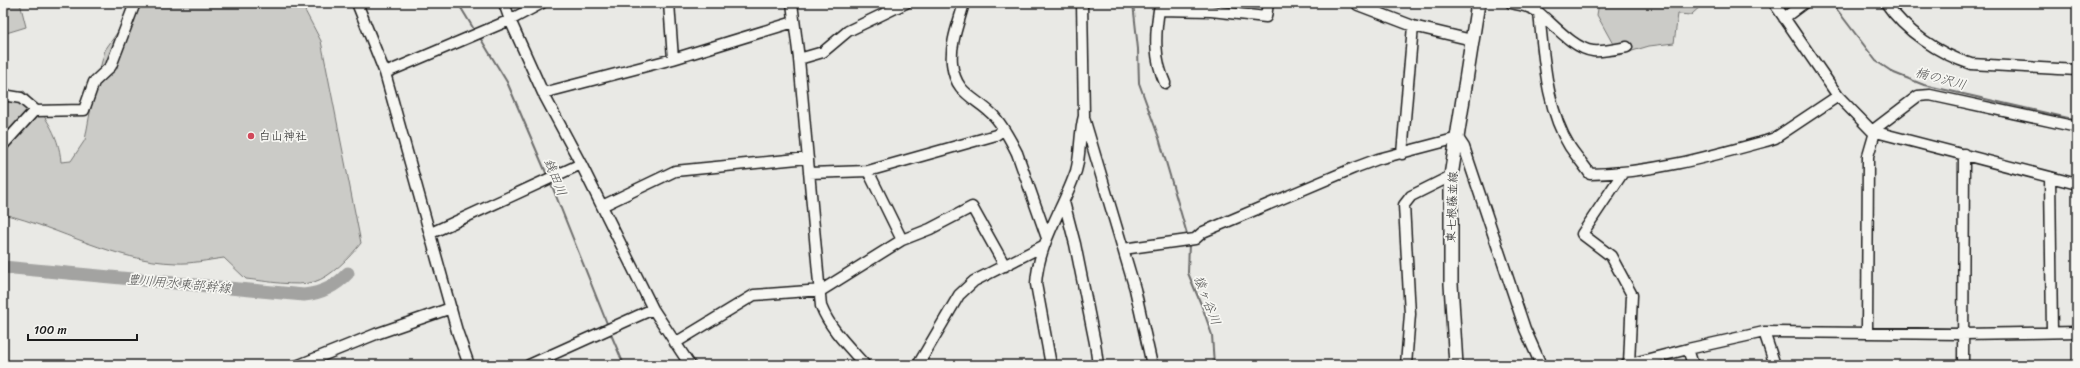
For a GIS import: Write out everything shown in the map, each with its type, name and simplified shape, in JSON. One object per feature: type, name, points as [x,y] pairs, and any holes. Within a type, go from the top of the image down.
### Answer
[{"type":"main road","name":"東七根藤並線","points":[[1456,365],[1451,284],[1451,176],[1478,3]]},
{"type":"street","points":[[3,145],[34,111],[84,110],[94,82],[112,66],[135,3]]},
{"type":"street","points":[[357,3],[385,73],[451,308],[469,365]]},
{"type":"street","points":[[504,3],[510,20],[543,93],[581,164],[652,309],[690,365]]},
{"type":"street","points":[[385,73],[510,20],[542,3]]},
{"type":"street","points":[[669,3],[673,58]]},
{"type":"street","points":[[792,3],[799,59],[821,306],[826,318],[837,335],[865,365]]},
{"type":"street","points":[[799,59],[823,52],[848,30],[906,3]]},
{"type":"street","points":[[964,3],[952,48],[952,63],[955,78],[972,100],[995,117],[1017,153],[1045,242]]},
{"type":"street","points":[[1082,3],[1084,116],[1134,289],[1152,365]]},
{"type":"street","points":[[1164,83],[1156,60],[1156,27],[1158,10],[1211,11],[1266,18],[1268,3]]},
{"type":"street","points":[[1358,3],[1358,5],[1413,26],[1472,40]]},
{"type":"street","points":[[1511,3],[1527,6],[1575,43],[1587,49],[1606,50],[1627,47]]},
{"type":"street","points":[[1774,3],[1838,96],[1874,132],[2077,184]]},
{"type":"street","points":[[1784,18],[1804,3]]},
{"type":"street","points":[[1886,3],[1902,23],[1951,57],[1965,62],[1971,64],[2077,70]]},
{"type":"street","points":[[1539,14],[1544,64],[1554,108],[1562,131],[1571,148],[1590,174],[1622,174],[1695,161],[1775,138],[1838,96]]},
{"type":"street","points":[[543,93],[673,58],[794,22]]},
{"type":"street","points":[[1402,154],[1413,26]]},
{"type":"street","points":[[3,94],[21,98],[34,109],[34,111]]},
{"type":"street","points":[[1867,333],[1868,156],[1874,132],[1918,96],[1930,94],[2077,127]]},
{"type":"street","points":[[1051,365],[1036,284],[1038,268],[1045,242],[1064,202],[1076,170],[1080,131],[1084,116]]},
{"type":"street","points":[[809,173],[868,171],[996,136],[1003,130]]},
{"type":"street","points":[[1123,249],[1195,239],[1203,232],[1354,168],[1378,159],[1402,154],[1458,138],[1464,148],[1525,329],[1541,365]]},
{"type":"street","points":[[1963,365],[1964,154]]},
{"type":"street","points":[[602,206],[675,171],[808,158]]},
{"type":"street","points":[[431,233],[581,164]]},
{"type":"street","points":[[868,171],[902,240]]},
{"type":"street","points":[[1622,174],[1582,234],[1611,256],[1632,295],[1628,365],[1688,349],[1764,332],[1963,334],[2077,332]]},
{"type":"street","points":[[1406,365],[1410,314],[1404,205],[1411,196],[1451,176]]},
{"type":"street","points":[[2050,177],[2052,332]]},
{"type":"street","points":[[1064,202],[1076,251],[1095,343],[1098,365]]},
{"type":"street","points":[[675,343],[754,295],[820,290],[902,240],[930,229],[972,207],[1005,266]]},
{"type":"street","points":[[918,365],[959,295],[966,287],[974,281],[1005,266],[1045,242]]},
{"type":"street","points":[[299,365],[376,334],[451,308]]},
{"type":"street","points":[[530,365],[652,309]]},
{"type":"street","points":[[1764,332],[1775,365]]},
{"type":"street","points":[[1688,349],[1693,365]]},
{"type":"shaded area","points":[[3,3],[20,3],[26,27],[3,34]]},
{"type":"shaded area","points":[[138,3],[301,3],[321,41],[361,243],[346,260],[327,276],[314,282],[298,284],[246,279],[224,258],[182,263],[153,261],[109,250],[46,227],[3,214],[3,99],[24,91],[38,107],[49,124],[57,142],[61,162],[71,161],[85,140],[94,91],[105,50]]},
{"type":"shaded area","points":[[1599,3],[1704,3],[1691,15],[1678,14],[1674,43],[1649,46],[1619,55],[1597,15]]},
{"type":"waterway","name":"銭田川","points":[[458,3],[475,31]]},
{"type":"waterway","points":[[1133,3],[1138,49],[1139,83],[1159,138],[1187,234]]},
{"type":"waterway","name":"楠の沢川","points":[[1832,3],[1876,61],[1894,73],[1924,85],[2077,120]]},
{"type":"waterway","name":"銭田川","points":[[479,36],[507,82],[547,175]]},
{"type":"waterway","name":"銭田川","points":[[550,181],[608,326]]},
{"type":"waterway","name":"猿ヶ谷川","points":[[1189,243],[1188,273],[1212,335],[1214,365]]},
{"type":"waterway","name":"豊川用水東部幹線","points":[[3,267],[304,295],[323,291],[339,282],[348,273]]},
{"type":"waterway","name":"銭田川","points":[[610,332],[624,365]]},
{"type":"place","name":"白山神社","points":[[251,136]]}]
